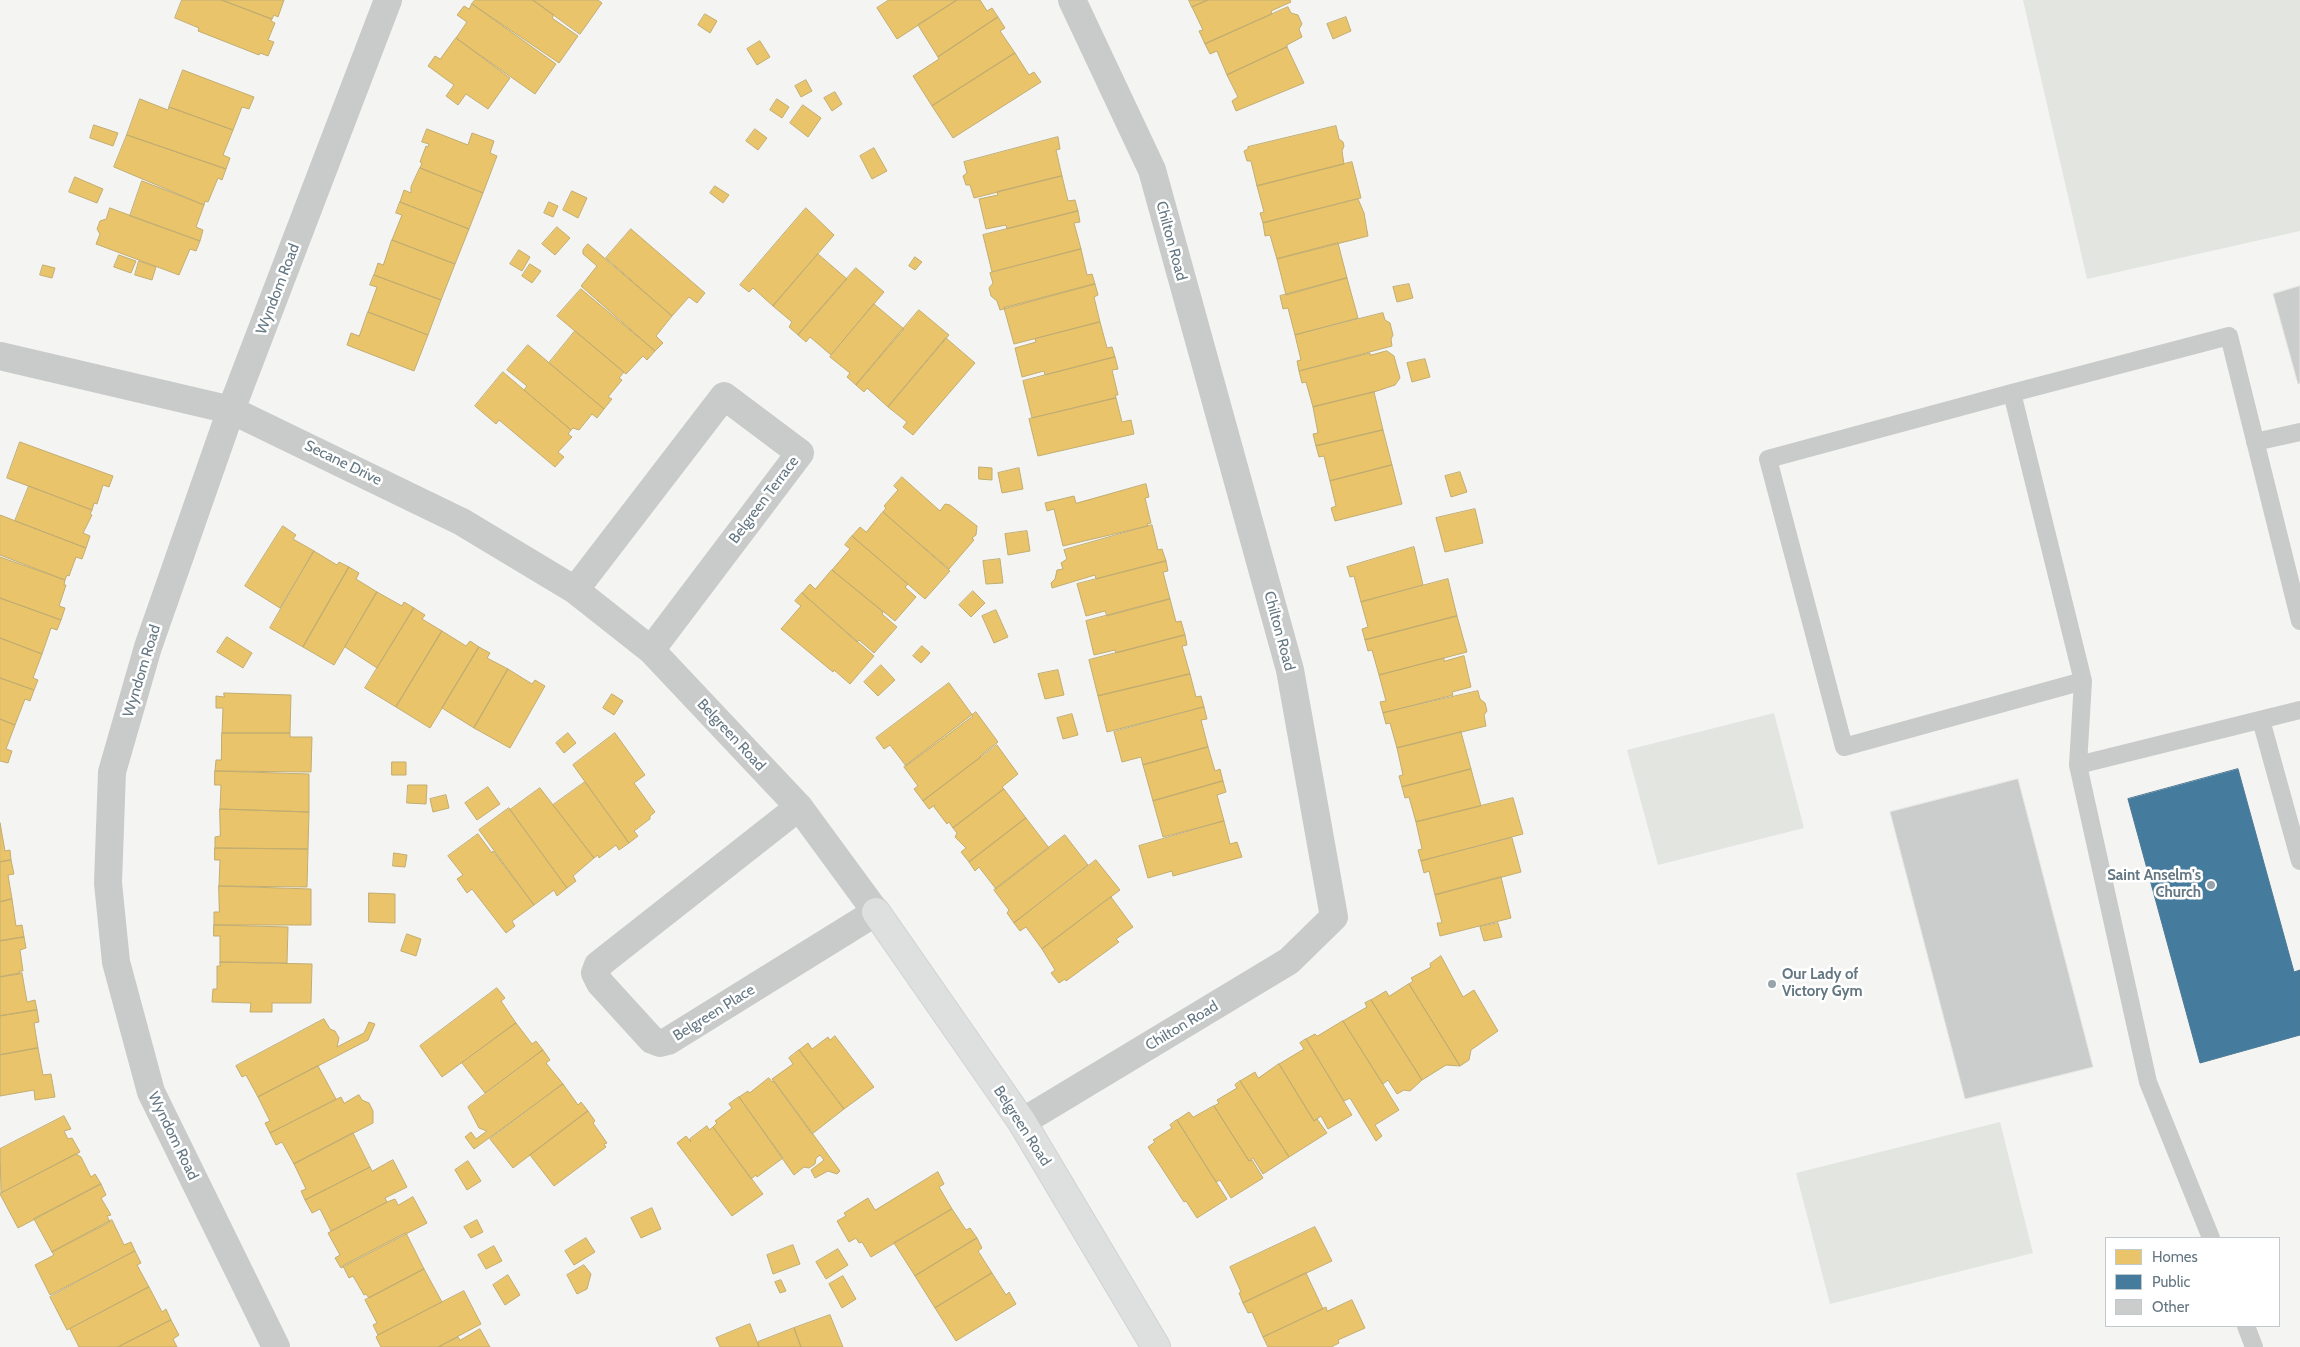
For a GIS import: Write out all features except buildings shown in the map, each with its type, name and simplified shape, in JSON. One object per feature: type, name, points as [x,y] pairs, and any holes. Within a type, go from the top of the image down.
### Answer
[{"type":"street","name":"Wyndom Road","points":[[276,1347],[151,1092],[116,962],[108,883],[112,772],[148,647],[232,410],[388,0]]},
{"type":"street","name":"Chilton Road","points":[[1022,1122],[1289,961],[1334,917],[1290,670],[1152,170],[1072,0]]},
{"type":"street","name":"Secane Drive","points":[[0,356],[232,410],[462,522],[575,590],[651,650]]},
{"type":"street","name":"Belgreen Terrace","points":[[575,590],[724,396],[800,453],[651,650]]},
{"type":"street","name":"Belgreen Road","points":[[651,650],[804,814]]},
{"type":"street","points":[[804,814],[876,912]]},
{"type":"street","name":"Belgreen Place","points":[[804,814],[598,965],[595,973],[600,983],[652,1040],[660,1043],[668,1041],[876,912]]},
{"type":"street","name":"Belgreen Road","points":[[876,912],[1022,1122],[1156,1347]]},
{"type":"lane","points":[[2083,682],[1844,747],[1768,459],[2228,336],[2300,621]]},
{"type":"lane","points":[[2012,393],[2083,682],[2078,765],[2148,1082],[2211,1237]]},
{"type":"lane","points":[[2255,442],[2300,432]]},
{"type":"lane","points":[[2078,765],[2300,710]]},
{"type":"lane","points":[[2261,720],[2300,861]]},
{"type":"lane","points":[[2246,1327],[2254,1347]]},
{"type":"shaded area","points":[[2023,0],[2300,0],[2300,231],[2087,279]]},
{"type":"shaded area","points":[[1774,713],[1804,828],[1658,865],[1627,750]]},
{"type":"shaded area","points":[[2000,1122],[2033,1253],[1830,1304],[1796,1173]]},
{"type":"place","name":"Saint Anselm's Church","points":[[2211,885]]},
{"type":"place","name":"Our Lady of Victory Gym","points":[[1772,984]]}]
